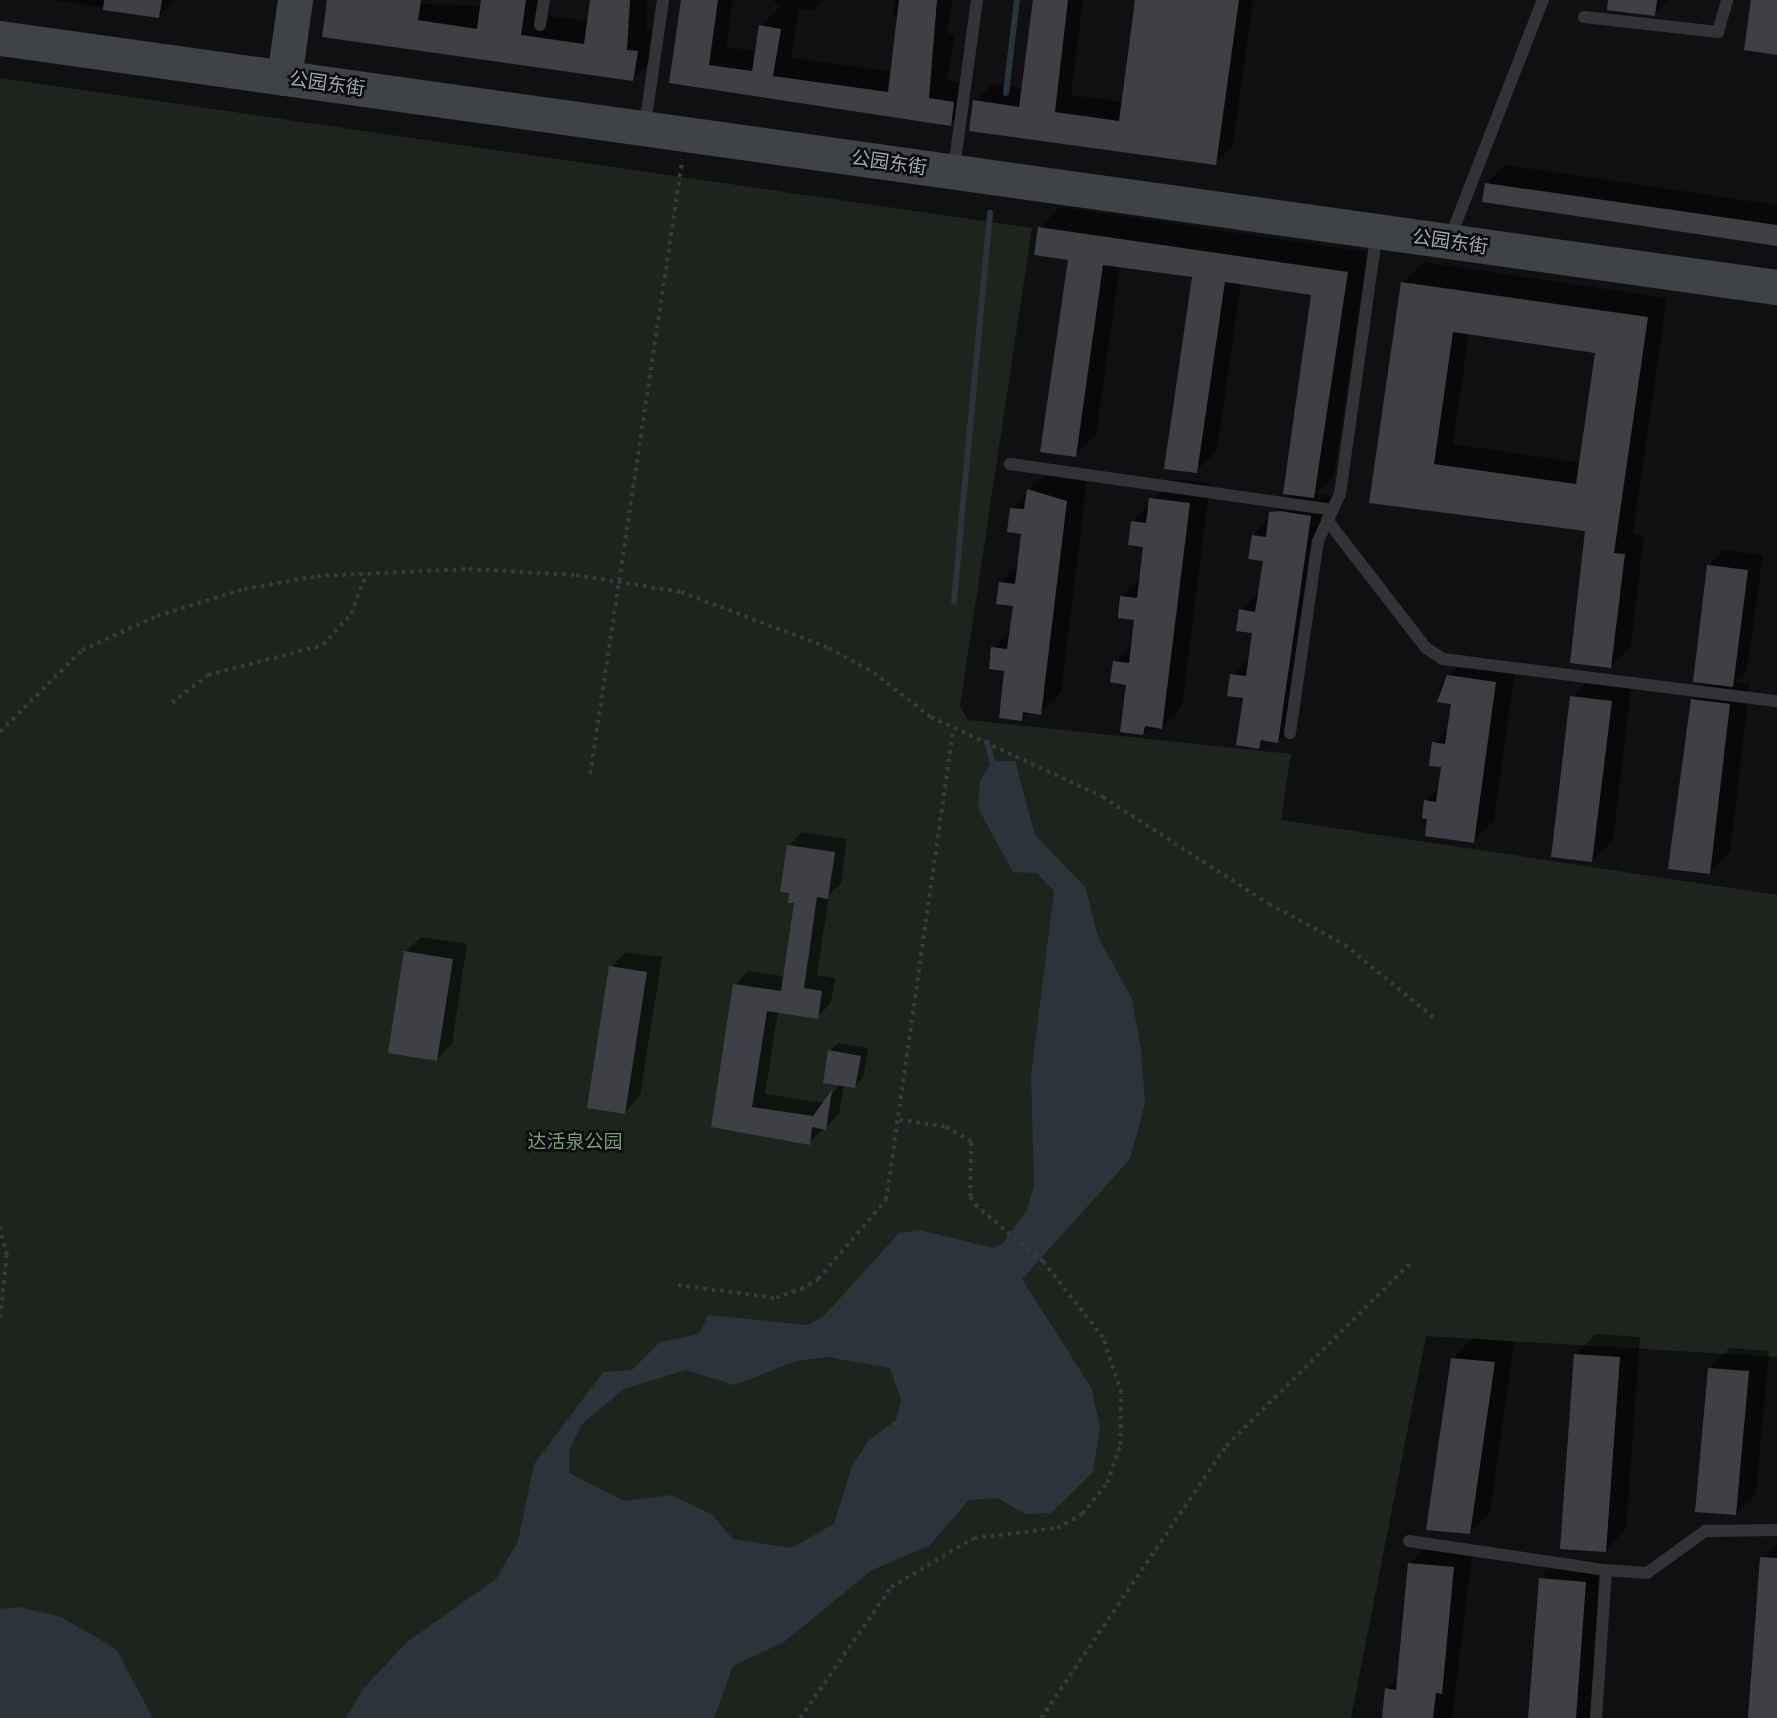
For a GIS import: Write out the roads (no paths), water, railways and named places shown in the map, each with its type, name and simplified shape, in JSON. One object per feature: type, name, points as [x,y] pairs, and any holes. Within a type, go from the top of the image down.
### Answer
[{"type":"street","points":[[284,78],[295,0]]},
{"type":"street","name":"公园东街","points":[[0,38],[1777,287]]},
{"type":"lane","points":[[540,25],[544,0]]},
{"type":"lane","points":[[644,128],[663,0]]},
{"type":"lane","points":[[954,172],[977,0]]},
{"type":"lane","points":[[1449,242],[1543,0]]},
{"type":"lane","points":[[1584,17],[1718,32],[1727,0]]},
{"type":"lane","points":[[1290,733],[1318,541],[1330,515],[1377,231]]},
{"type":"lane","points":[[1010,464],[1330,515],[1426,648],[1443,659],[1777,701]]},
{"type":"lane","points":[[1409,1541],[1606,1570],[1647,1573],[1705,1531],[1777,1530]]},
{"type":"lane","points":[[1596,1718],[1606,1570]]},
{"type":"waterway","points":[[1006,93],[1017,0]]},
{"type":"waterway","points":[[954,601],[990,213]]},
{"type":"waterway","points":[[987,742],[992,761]]},
{"type":"park label","name":"达活泉公园","points":[[575,1142]]}]
